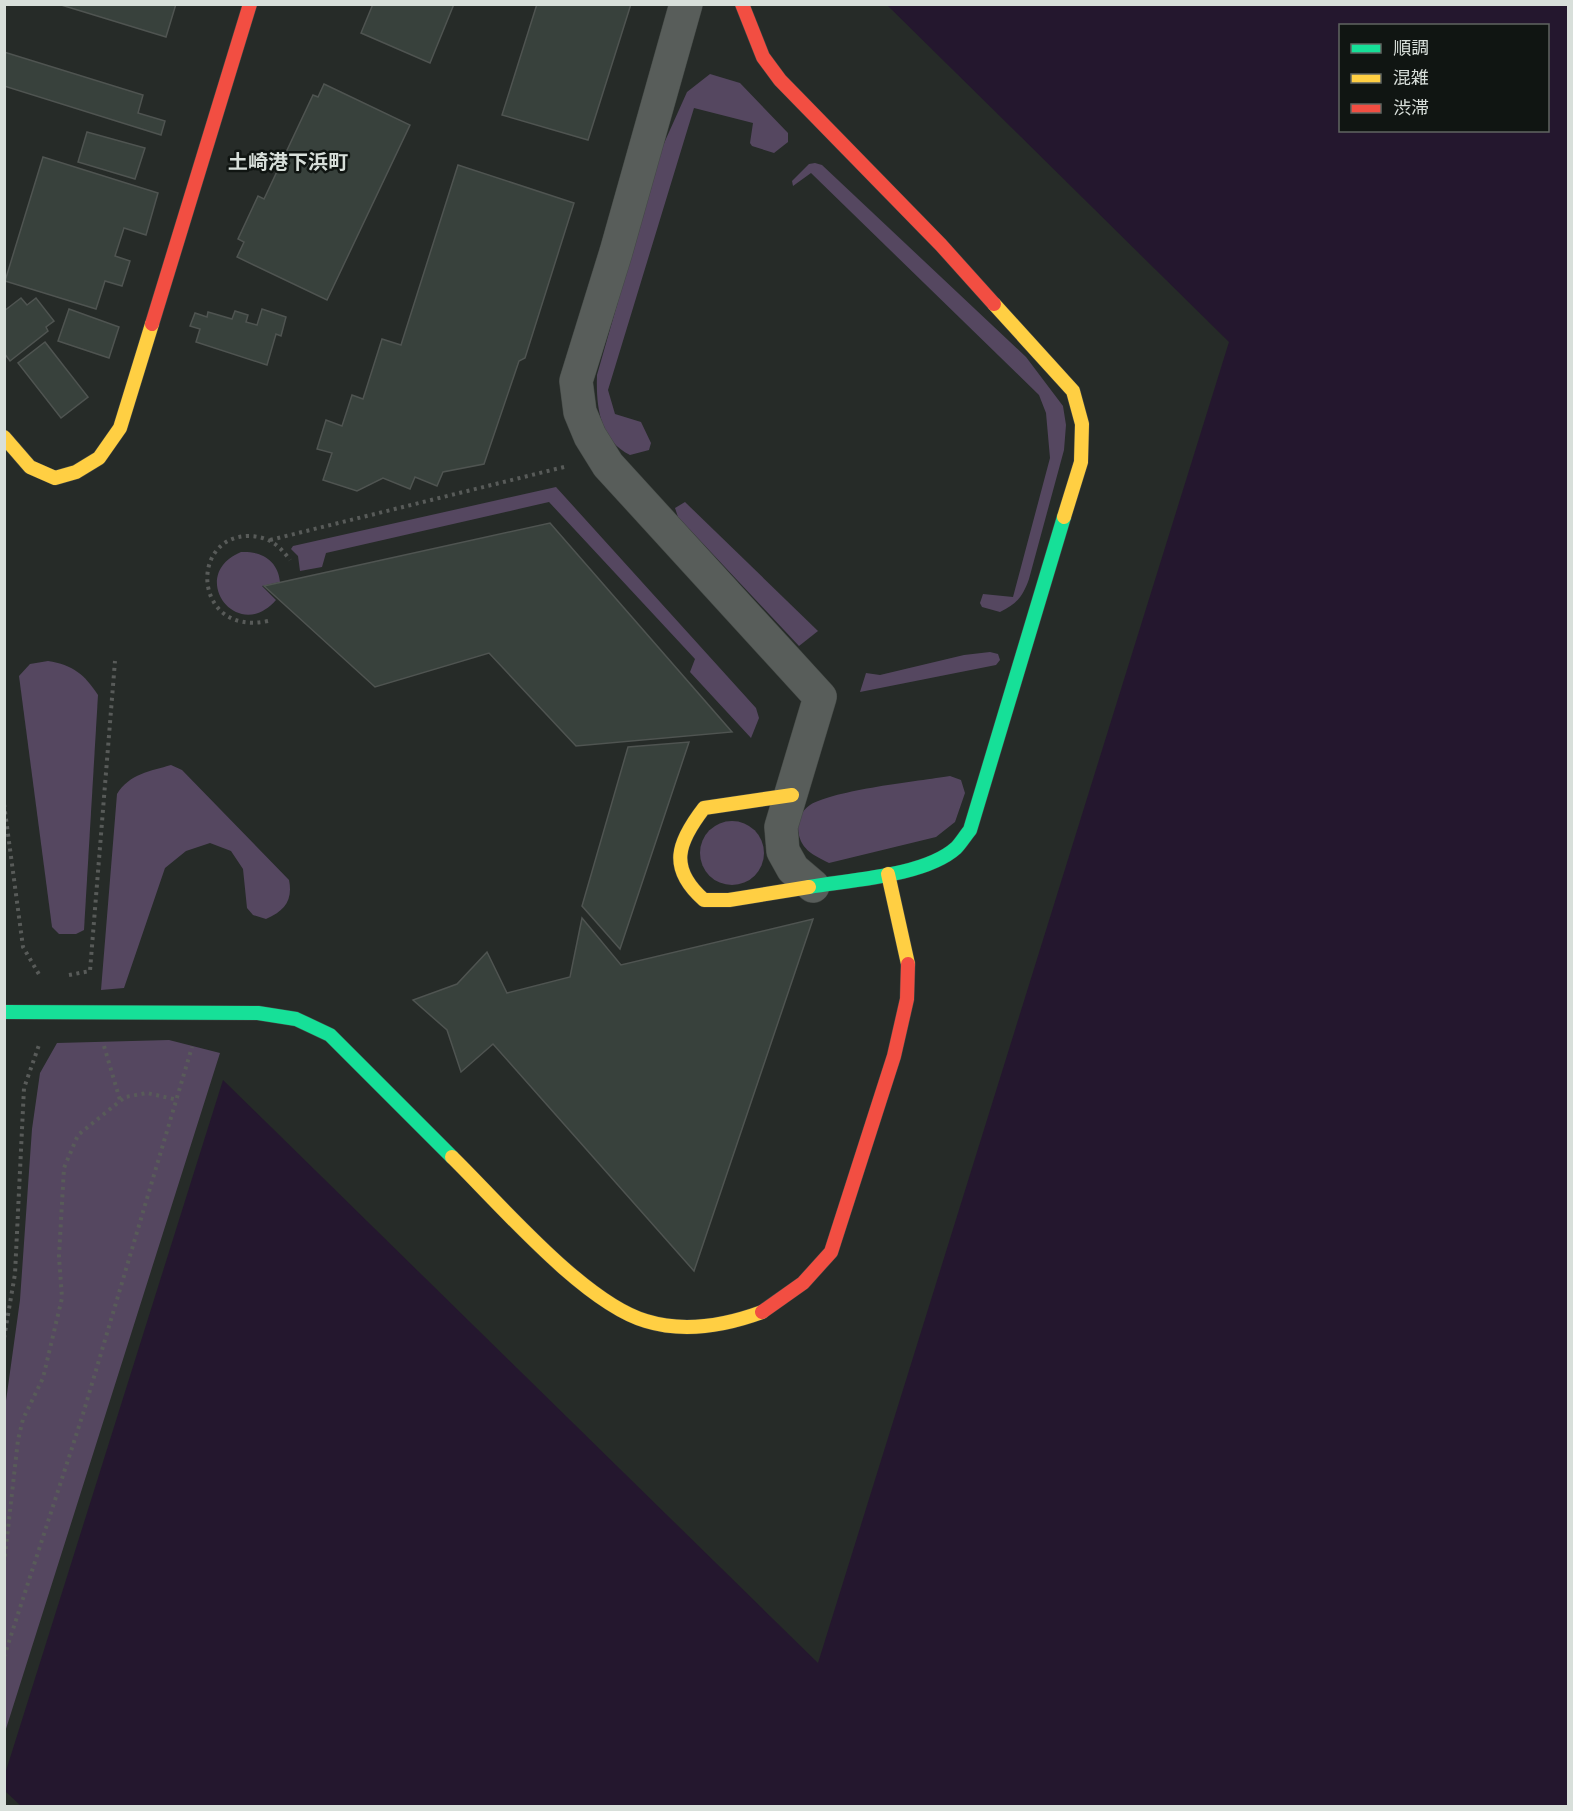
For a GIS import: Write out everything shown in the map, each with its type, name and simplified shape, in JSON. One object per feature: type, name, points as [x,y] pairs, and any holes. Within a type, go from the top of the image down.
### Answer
[{"type":"street","points":[[4,437],[30,467],[55,478],[76,472],[99,458],[120,428],[250,4]]},
{"type":"street","points":[[686,4],[616,252],[576,381],[580,412],[590,436],[608,465],[820,697],[781,827],[783,851],[793,869],[813,886]]},
{"type":"street","points":[[742,4],[763,57],[780,80],[941,245],[1038,351],[1073,391],[1082,424],[1081,462],[970,830],[955,849],[927,864],[888,874],[729,900],[704,900],[687,885],[679,858],[688,829],[704,808],[792,795]]},
{"type":"street","points":[[4,1012],[202,1011],[258,1013],[296,1019],[330,1035],[579,1280],[613,1304],[645,1321],[692,1328],[731,1323],[769,1309],[803,1283],[831,1252],[894,1056],[907,999],[908,956],[888,874]]},
{"type":"path","points":[[268,621],[240,623],[226,617],[215,607],[206,579],[209,564],[217,551],[228,542],[242,536],[270,540],[568,466]]},
{"type":"path","points":[[270,540],[282,549],[290,560]]},
{"type":"path","points":[[42,981],[90,971],[115,661]]},
{"type":"path","points":[[4,804],[23,947],[42,981],[44,1012],[44,1032],[24,1088],[15,1274],[4,1338]]},
{"type":"path","points":[[4,1658],[83,1414],[178,1100],[202,1011]]},
{"type":"path","points":[[93,1012],[120,1100]]},
{"type":"path","points":[[4,1564],[18,1440],[23,1419],[43,1378],[62,1298],[59,1256],[64,1168],[78,1135],[125,1097],[147,1093],[178,1100]]},
{"type":"shaded area","points":[[887,5],[1568,5],[1568,1806],[21,1806],[5,1791],[5,1774],[223,1080],[818,1663],[1229,342]]},
{"type":"shaded area","points":[[710,74],[740,83],[788,133],[788,142],[774,153],[752,146],[750,143],[753,123],[694,108],[608,390],[615,414],[641,422],[651,443],[649,450],[630,455],[612,440],[606,431],[597,398],[597,375],[661,150],[687,92]]},
{"type":"shaded area","points":[[809,164],[822,165],[1026,357],[1063,406],[1066,425],[1064,450],[1029,579],[1019,599],[1000,612],[982,607],[980,603],[983,594],[1013,597],[1050,458],[1046,413],[1039,395],[811,173],[793,186],[792,181]]},
{"type":"shaded area","points":[[556,487],[756,708],[759,718],[751,738],[690,672],[695,659],[549,502],[326,553],[322,567],[300,571],[298,556],[291,549],[293,546]]},
{"type":"shaded area","points":[[685,502],[818,631],[799,646],[678,517],[675,508]]},
{"type":"shaded area","points":[[241,552],[262,555],[272,563],[279,574],[280,582],[262,586],[276,600],[261,612],[246,615],[233,611],[223,602],[218,589],[218,576],[225,563]]},
{"type":"shaded area","points":[[990,652],[998,654],[1000,660],[996,665],[860,692],[866,673],[880,675],[964,655]]},
{"type":"shaded area","points":[[48,661],[64,665],[77,672],[88,681],[98,695],[84,930],[76,934],[59,934],[52,927],[19,676],[30,664]]},
{"type":"shaded area","points":[[171,765],[182,770],[289,880],[290,893],[286,904],[278,912],[266,919],[253,915],[247,908],[243,869],[231,851],[210,843],[186,851],[165,868],[124,988],[101,990],[117,794],[134,778]]},
{"type":"shaded area","points":[[950,776],[961,780],[965,793],[955,822],[936,837],[829,863],[812,854],[801,841],[798,821],[810,805],[857,791]]},
{"type":"shaded area","points":[[726,821],[738,821],[755,830],[762,841],[764,853],[762,865],[755,876],[738,885],[726,885],[714,880],[705,871],[700,859],[700,847],[705,835],[714,826]]},
{"type":"shaded area","points":[[169,1040],[220,1053],[5,1732],[5,1408],[20,1300],[32,1129],[40,1073],[57,1043]]},
{"type":"building","points":[[58,4],[176,4],[166,37]]},
{"type":"building","points":[[373,4],[454,4],[430,63],[361,33]]},
{"type":"building","points":[[537,4],[631,4],[588,140],[502,115]]},
{"type":"building","points":[[4,52],[143,95],[138,113],[165,121],[161,135],[4,86]]},
{"type":"building","points":[[324,84],[410,125],[327,300],[237,257],[244,242],[238,239],[258,196],[264,199],[313,95],[318,97]]},
{"type":"building","points":[[87,132],[145,148],[135,179],[78,162]]},
{"type":"building","points":[[43,157],[158,193],[146,235],[124,228],[115,256],[130,261],[122,286],[105,281],[96,309],[5,281]]},
{"type":"building","points":[[458,165],[574,203],[525,358],[519,361],[484,464],[443,472],[437,486],[415,477],[410,489],[383,478],[357,491],[323,480],[332,453],[317,449],[326,420],[342,426],[352,395],[363,399],[382,339],[401,345]]},
{"type":"building","points":[[21,298],[27,305],[36,298],[54,321],[46,327],[48,331],[10,361],[4,353],[4,311]]},
{"type":"building","points":[[69,309],[119,327],[109,358],[58,341]]},
{"type":"building","points":[[262,309],[286,317],[281,336],[276,334],[267,365],[196,342],[200,329],[190,326],[195,313],[207,317],[208,312],[232,319],[235,311],[248,315],[246,322],[257,325]]},
{"type":"building","points":[[45,342],[88,397],[61,418],[18,363]]},
{"type":"building","points":[[550,523],[732,732],[576,746],[489,653],[375,687],[264,586]]},
{"type":"building","points":[[689,742],[620,949],[582,906],[628,747]]},
{"type":"building","points":[[582,918],[621,965],[813,919],[694,1271],[493,1044],[461,1072],[447,1030],[413,1000],[457,984],[487,952],[507,993],[570,977]]},
{"type":"traffic: fast","points":[[809,887],[886,875],[926,865],[956,848],[970,830],[1064,517]]},
{"type":"traffic: fast","points":[[4,1012],[258,1013],[296,1019],[330,1035],[452,1157]]},
{"type":"traffic: slow","points":[[994,304],[1073,391],[1082,424],[1081,462],[1064,517]]},
{"type":"traffic: slow","points":[[4,437],[30,467],[55,478],[76,472],[99,458],[120,428],[152,324]]},
{"type":"traffic: slow","points":[[792,795],[704,808],[683,844],[680,855],[681,866],[685,877],[704,900],[729,900],[809,887]]},
{"type":"traffic: slow","points":[[888,874],[908,964]]},
{"type":"traffic: slow","points":[[452,1157],[543,1250],[596,1294],[622,1311],[646,1321],[675,1327],[719,1324],[762,1312]]},
{"type":"traffic: jam","points":[[152,324],[250,4]]},
{"type":"traffic: jam","points":[[742,4],[763,57],[780,80],[941,245],[994,304]]},
{"type":"traffic: jam","points":[[762,1312],[803,1283],[831,1252],[894,1056],[907,999],[908,964]]},
{"type":"district","name":"土崎港下浜町","points":[[288,162]]}]
